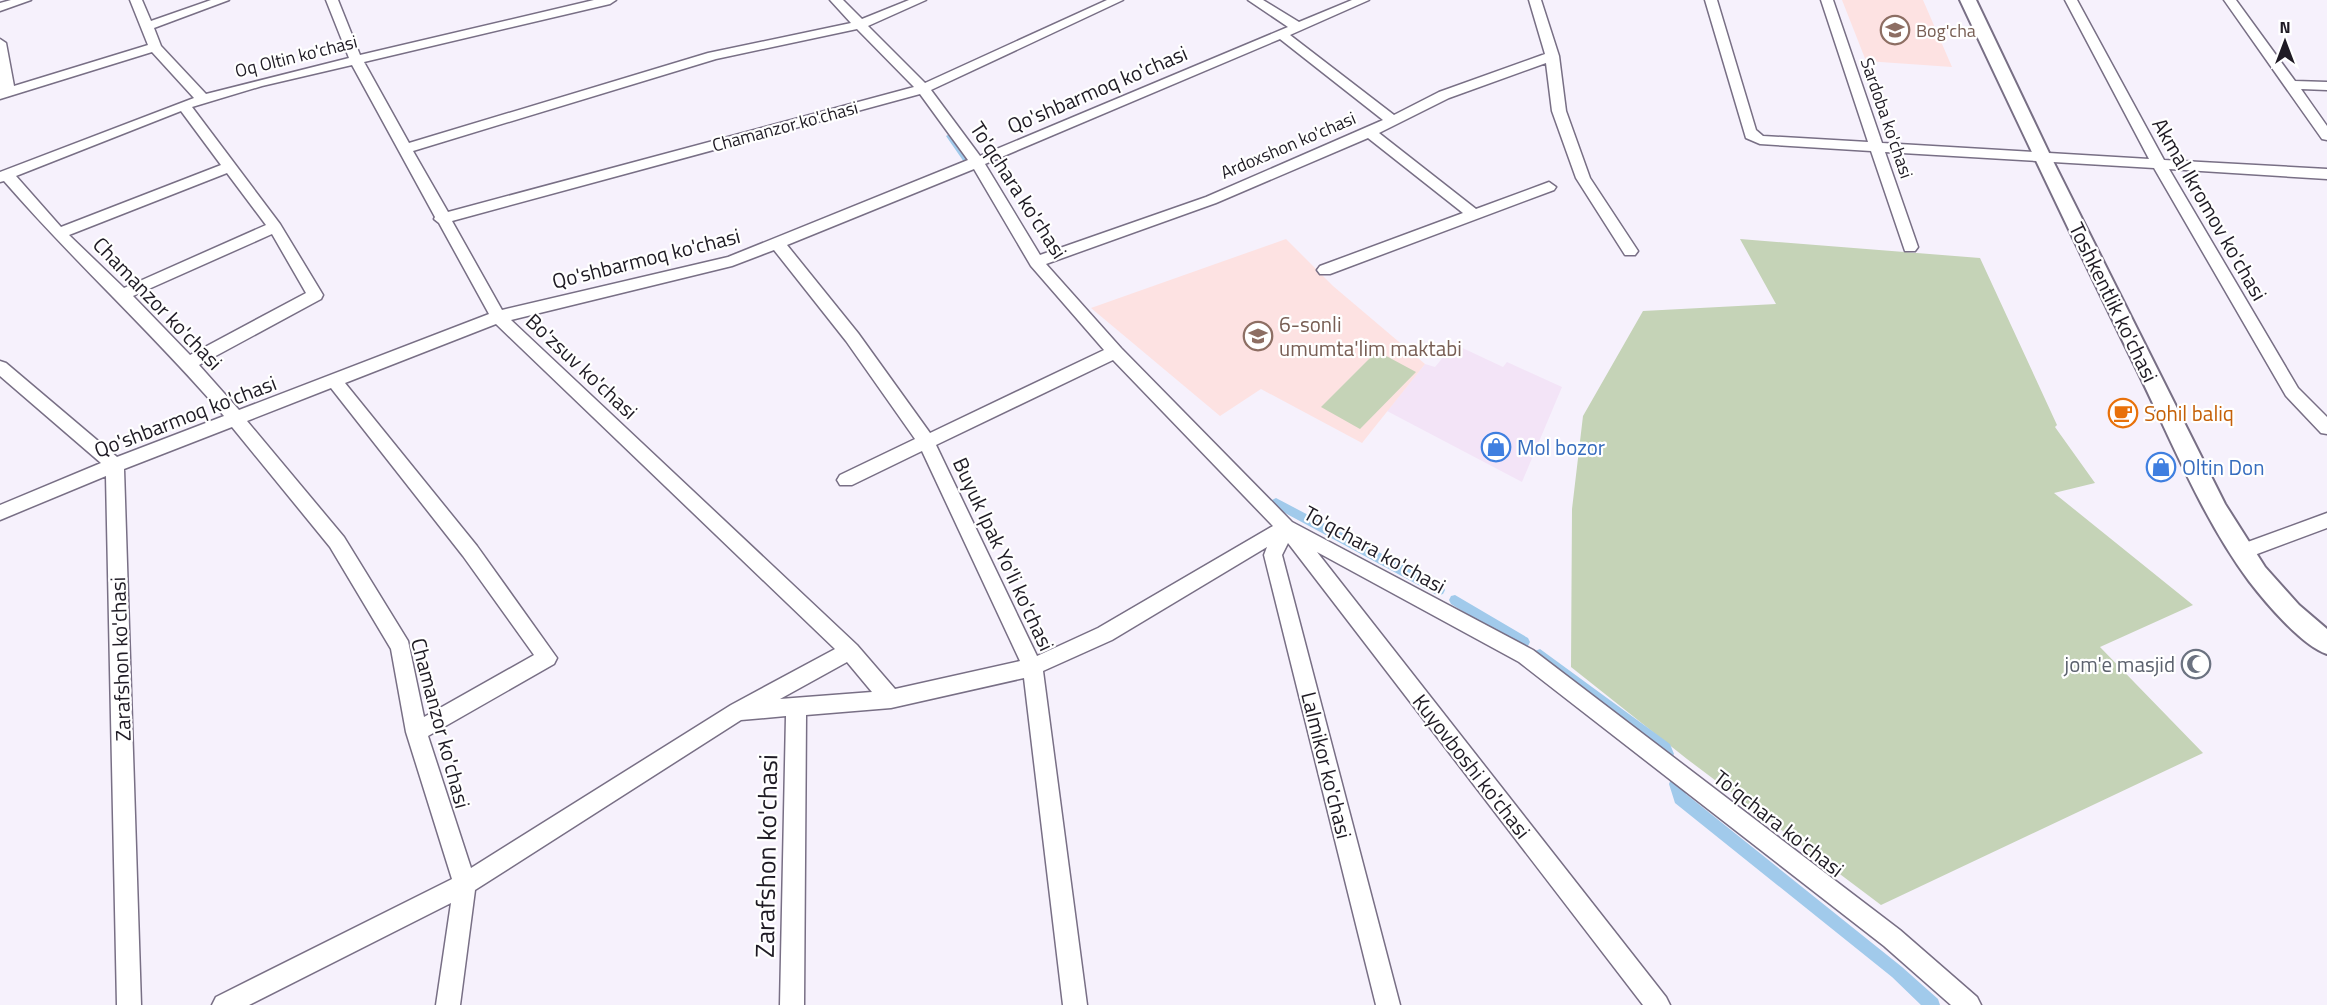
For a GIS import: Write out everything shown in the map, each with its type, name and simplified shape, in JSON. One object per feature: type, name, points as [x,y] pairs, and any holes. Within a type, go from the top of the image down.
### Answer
[{"type":"main road","name":"Toshkentlik ko'chasi","points":[[1968,0],[2042,157],[2216,508],[2241,552],[2291,612],[2327,644]]},
{"type":"street","points":[[0,7],[25,0]]},
{"type":"street","points":[[136,0],[155,47],[202,99]]},
{"type":"street","points":[[147,26],[223,0]]},
{"type":"street","name":"Bo'zsuv ko'chasi","points":[[332,0],[356,60],[441,219],[498,317],[850,651],[891,699]]},
{"type":"street","name":"Oq Oltin ko'chasi","points":[[3,176],[202,99],[258,83],[610,0]]},
{"type":"street","name":"To'qchara ko'chasi","points":[[836,0],[862,24],[923,89],[977,162],[1036,262],[1114,352],[1286,527],[1526,656],[1892,938],[1969,1005]]},
{"type":"street","points":[[403,149],[713,56],[862,24],[920,0]]},
{"type":"street","name":"Chamanzor ko'chasi","points":[[441,219],[923,89],[1117,0]]},
{"type":"street","points":[[1254,0],[1298,27]]},
{"type":"street","name":"Qo'shbarmoq ko'chasi","points":[[0,513],[115,465],[498,317],[732,261],[977,162],[1363,0]]},
{"type":"street","points":[[1535,0],[1552,56],[1559,111],[1582,178],[1630,251]]},
{"type":"street","points":[[1711,0],[1749,130],[1751,135],[1760,141],[1878,146],[2327,174]]},
{"type":"street","name":"Sardoba ko'chasi","points":[[1827,0],[1878,146],[1910,248]]},
{"type":"street","name":"Akmal Ikromov ko'chasi","points":[[2071,0],[2159,164],[2292,392],[2327,428]]},
{"type":"street","points":[[2230,0],[2327,136]]},
{"type":"street","points":[[1281,34],[1392,120]]},
{"type":"street","points":[[0,43],[4,94],[155,47]]},
{"type":"street","name":"Ardoxshon ko'chasi","points":[[1036,262],[1210,200],[1369,132],[1444,95],[1552,56]]},
{"type":"street","points":[[2291,85],[2327,86]]},
{"type":"street","points":[[184,105],[275,226],[315,295],[188,363]]},
{"type":"street","points":[[1369,132],[1476,216]]},
{"type":"street","points":[[58,234],[230,167]]},
{"type":"street","name":"Chamanzor ko'chasi","points":[[3,176],[188,363],[337,542],[401,647],[416,732],[465,884]]},
{"type":"street","points":[[1324,270],[1550,187]]},
{"type":"street","points":[[122,295],[275,226]]},
{"type":"street","name":"Buyuk Ipak Yo'li ko'chasi","points":[[777,243],[852,337],[926,441],[1033,667],[1075,1005]]},
{"type":"street","points":[[846,480],[1114,352]]},
{"type":"street","points":[[0,367],[115,465]]},
{"type":"street","points":[[334,380],[470,551],[547,658],[416,732]]},
{"type":"street","name":"Zarafshon ko'chasi","points":[[115,465],[129,1005]]},
{"type":"street","points":[[2241,552],[2327,520]]},
{"type":"street","points":[[738,711],[891,699],[1033,667],[1105,634],[1286,527]]},
{"type":"street","name":"Lalmikor ko'chasi","points":[[1286,527],[1273,555],[1388,1005]]},
{"type":"street","name":"Kuyovboshi ko'chasi","points":[[1286,527],[1658,1005]]},
{"type":"street","points":[[224,1005],[465,884],[738,711],[850,651]]},
{"type":"street","name":"Zarafshon ko'chasi","points":[[792,1005],[796,707]]},
{"type":"street","points":[[448,1005],[465,884]]},
{"type":"shaded area","name":"Bog'cha","points":[[1842,0],[1923,0],[1952,67],[1866,61]]},
{"type":"shaded area","name":"6-sonli umumta'lim maktabi","points":[[1286,239],[1333,286],[1425,364],[1362,443],[1261,389],[1220,416],[1091,308]]},
{"type":"shaded area","name":"Mol bozor","points":[[1454,344],[1503,367],[1507,362],[1562,387],[1522,482],[1387,411],[1425,364],[1435,367]]},
{"type":"green space","points":[[1740,239],[1980,258],[2057,425],[2055,427],[2095,483],[2054,493],[2193,605],[2100,647],[2203,753],[1881,905],[1687,759],[1571,667],[1572,509],[1583,416],[1643,311],[1776,304]]},
{"type":"green space","points":[[1377,351],[1416,372],[1360,429],[1321,407]]},
{"type":"waterway","points":[[951,136],[967,160]]},
{"type":"waterway","points":[[1276,503],[1439,590]]},
{"type":"waterway","points":[[1455,600],[1523,642]]},
{"type":"waterway","points":[[1540,655],[1665,748],[1667,754]]},
{"type":"waterway","points":[[1676,784],[1680,798],[1897,972],[1932,1005]]},
{"type":"place","name":"Bog'cha","points":[[1895,30]]},
{"type":"place","name":"6-sonli umumta'lim maktabi","points":[[1258,336]]},
{"type":"place","name":"Sohil baliq","points":[[2123,413]]},
{"type":"place","name":"Mol bozor","points":[[1496,447]]},
{"type":"place","name":"Oltin Don","points":[[2161,467]]},
{"type":"place","name":"jom'e masjid","points":[[2196,664]]}]
